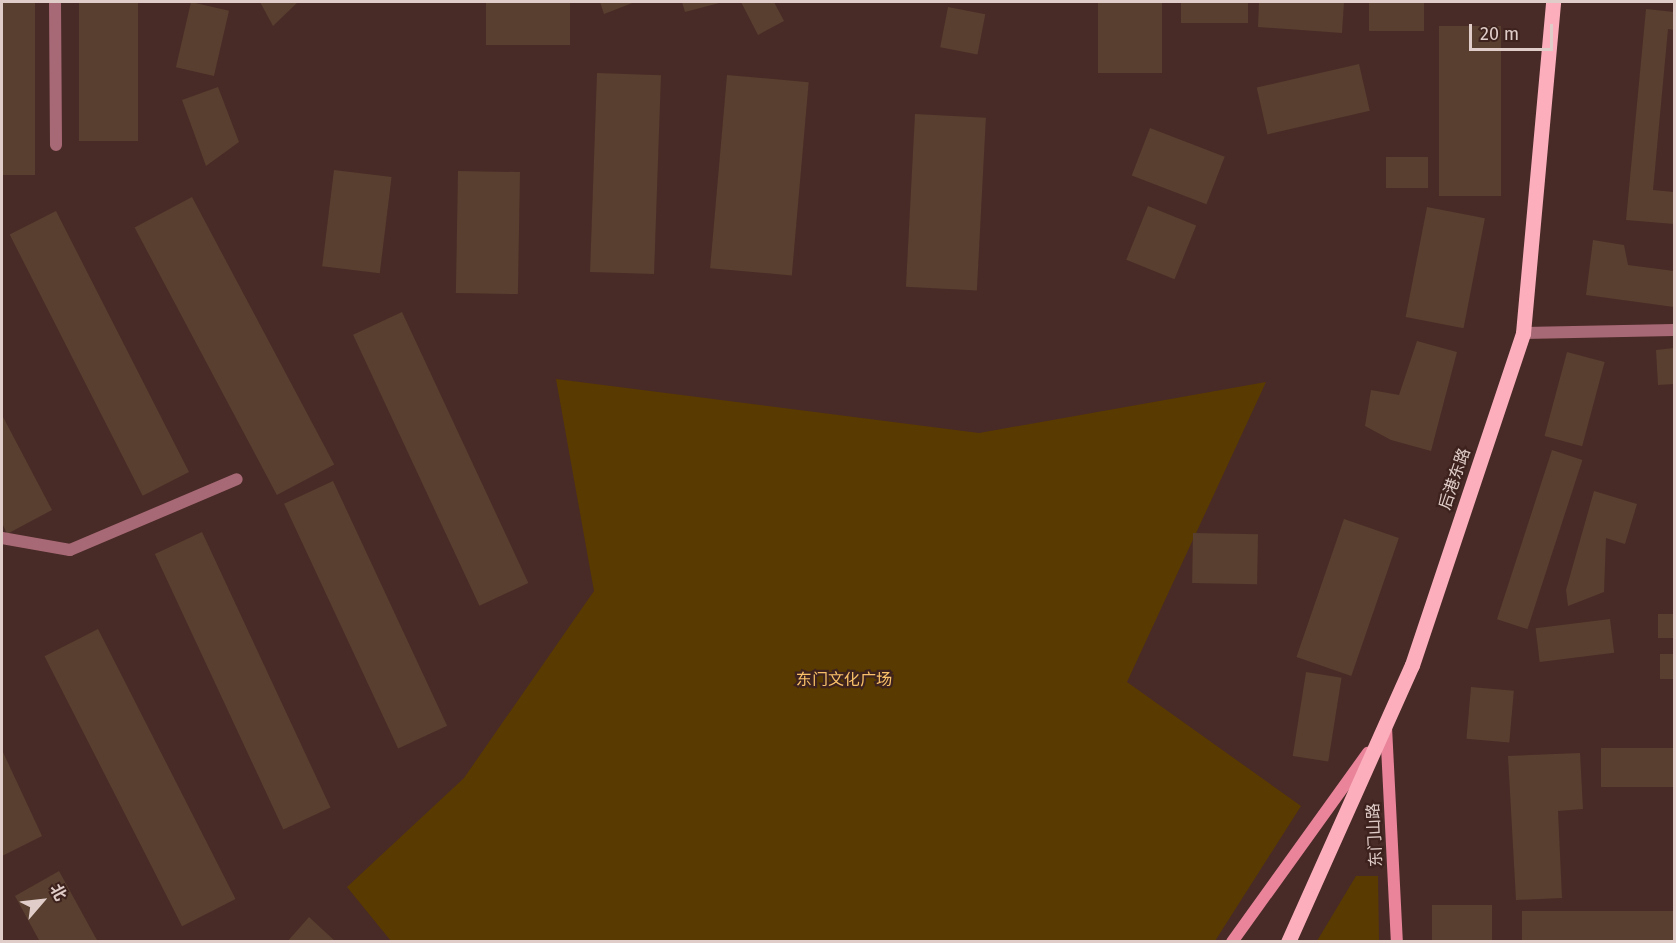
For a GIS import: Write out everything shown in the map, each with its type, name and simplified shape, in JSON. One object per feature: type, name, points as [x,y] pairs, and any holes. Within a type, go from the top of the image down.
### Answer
[{"type":"main road","name":"后港东路","points":[[1288,942],[1412,665],[1524,333],[1553,2]]},
{"type":"main road","points":[[1232,942],[1386,727]]},
{"type":"main road","name":"东门山路","points":[[1386,727],[1397,942]]},
{"type":"street","points":[[55,2],[56,145]]},
{"type":"street","points":[[1524,333],[1674,330]]},
{"type":"street","points":[[2,538],[70,550],[237,479]]},
{"type":"green space","name":"东门文化广场","points":[[556,379],[979,433],[1266,382],[1127,682],[1301,806],[1215,941],[391,941],[347,887],[464,778],[594,591]]},
{"type":"green space","points":[[1356,876],[1378,876],[1379,941],[1317,941]]},
{"type":"building","points":[[2,2],[35,2],[35,175],[2,175]]},
{"type":"building","points":[[79,2],[138,2],[138,141],[79,141]]},
{"type":"building","points":[[191,2],[229,11],[214,76],[176,67]]},
{"type":"building","points":[[260,2],[298,2],[273,26]]},
{"type":"building","points":[[486,2],[570,2],[570,45],[486,45]]},
{"type":"building","points":[[600,2],[635,2],[604,14]]},
{"type":"building","points":[[682,2],[723,2],[685,12]]},
{"type":"building","points":[[741,2],[774,2],[784,21],[758,35]]},
{"type":"building","points":[[1098,2],[1162,2],[1162,73],[1098,73]]},
{"type":"building","points":[[1181,2],[1248,2],[1248,23],[1181,23]]},
{"type":"building","points":[[1259,2],[1344,2],[1342,33],[1258,27]]},
{"type":"building","points":[[1369,2],[1424,2],[1424,31],[1369,31]]},
{"type":"building","points":[[948,7],[985,14],[977,54],[940,47]]},
{"type":"building","points":[[1646,9],[1674,12],[1674,30],[1668,29],[1653,190],[1674,192],[1674,224],[1626,220]]},
{"type":"building","points":[[1439,26],[1501,26],[1501,196],[1439,196]]},
{"type":"building","points":[[1359,64],[1370,111],[1267,134],[1257,88]]},
{"type":"building","points":[[597,73],[661,75],[654,274],[590,272]]},
{"type":"building","points":[[727,75],[809,82],[792,275],[710,268]]},
{"type":"building","points":[[218,87],[239,142],[206,166],[182,100]]},
{"type":"building","points":[[915,114],[986,118],[977,290],[906,287]]},
{"type":"building","points":[[1150,128],[1225,157],[1206,204],[1132,176]]},
{"type":"building","points":[[1386,157],[1428,157],[1428,188],[1386,188]]},
{"type":"building","points":[[334,170],[392,177],[380,273],[322,266]]},
{"type":"building","points":[[458,171],[520,172],[518,294],[456,293]]},
{"type":"building","points":[[192,197],[334,465],[277,495],[135,228]]},
{"type":"building","points":[[1148,206],[1196,225],[1174,279],[1126,260]]},
{"type":"building","points":[[1427,207],[1485,218],[1464,328],[1406,317]]},
{"type":"building","points":[[56,211],[189,472],[143,496],[10,235]]},
{"type":"building","points":[[1593,240],[1624,245],[1628,265],[1674,271],[1674,307],[1586,295]]},
{"type":"building","points":[[402,312],[528,583],[479,606],[353,335]]},
{"type":"building","points":[[1417,341],[1457,352],[1431,451],[1391,440],[1365,426],[1371,390],[1399,395]]},
{"type":"building","points":[[1674,348],[1674,384],[1658,385],[1656,350]]},
{"type":"building","points":[[1567,352],[1605,362],[1582,446],[1544,436]]},
{"type":"building","points":[[2,415],[52,510],[7,534],[2,523]]},
{"type":"building","points":[[1552,450],[1582,460],[1527,629],[1497,619]]},
{"type":"building","points":[[333,481],[447,726],[398,749],[284,504]]},
{"type":"building","points":[[1594,491],[1637,504],[1625,544],[1606,538],[1604,592],[1568,606],[1566,590]]},
{"type":"building","points":[[1344,519],[1399,538],[1351,676],[1296,657]]},
{"type":"building","points":[[202,532],[330,808],[283,829],[155,554]]},
{"type":"building","points":[[1193,533],[1258,534],[1257,584],[1192,583]]},
{"type":"building","points":[[1658,614],[1674,614],[1674,638],[1658,638]]},
{"type":"building","points":[[1610,619],[1614,653],[1540,662],[1536,628]]},
{"type":"building","points":[[98,629],[236,899],[182,926],[45,656]]},
{"type":"building","points":[[1660,654],[1674,654],[1674,679],[1660,679]]},
{"type":"building","points":[[1306,672],[1342,678],[1328,762],[1293,756]]},
{"type":"building","points":[[1471,687],[1514,691],[1509,743],[1466,739]]},
{"type":"building","points":[[1601,748],[1674,748],[1674,787],[1601,787]]},
{"type":"building","points":[[2,750],[42,836],[2,856]]},
{"type":"building","points":[[1580,753],[1583,809],[1558,811],[1562,898],[1516,900],[1508,756]]},
{"type":"building","points":[[59,871],[98,942],[40,942],[15,896]]},
{"type":"building","points":[[1432,905],[1492,905],[1492,942],[1432,942]]},
{"type":"building","points":[[1522,911],[1674,911],[1674,942],[1522,942]]},
{"type":"building","points":[[309,917],[336,942],[287,942]]}]
